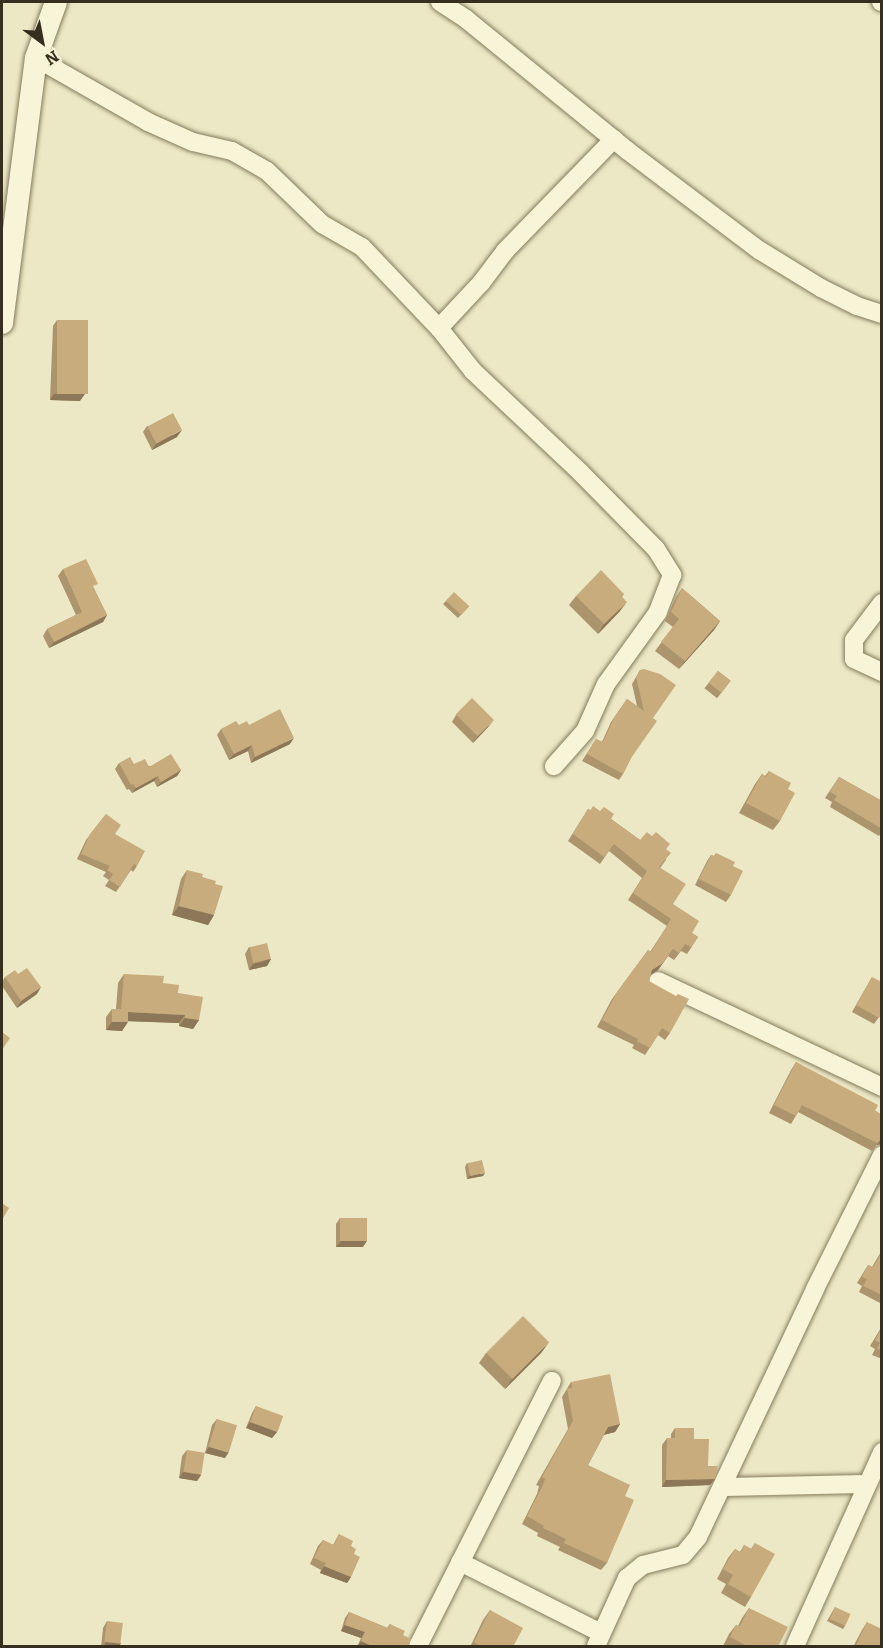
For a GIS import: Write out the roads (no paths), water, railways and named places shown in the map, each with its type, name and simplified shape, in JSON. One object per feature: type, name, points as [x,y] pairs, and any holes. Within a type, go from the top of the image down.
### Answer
[{"type":"street","points":[[2,323],[36,58],[56,2]]},
{"type":"street","points":[[440,2],[466,19],[614,139],[759,250],[839,297],[882,314]]},
{"type":"street","points":[[36,58],[148,122],[193,142],[232,151],[267,171],[322,224],[362,247],[439,328],[473,371],[656,549],[672,575],[658,612],[606,684],[585,731],[554,766]]},
{"type":"street","points":[[439,328],[481,283],[506,251],[614,139]]},
{"type":"street","points":[[882,603],[854,640],[854,659],[882,672]]},
{"type":"street","points":[[658,981],[882,1087]]},
{"type":"street","points":[[460,1562],[598,1640],[627,1578],[643,1565],[672,1559],[692,1546],[723,1487],[814,1289],[882,1155]]},
{"type":"street","points":[[418,1647],[552,1381]]},
{"type":"street","points":[[795,1647],[882,1452]]},
{"type":"street","points":[[723,1487],[866,1484]]}]
